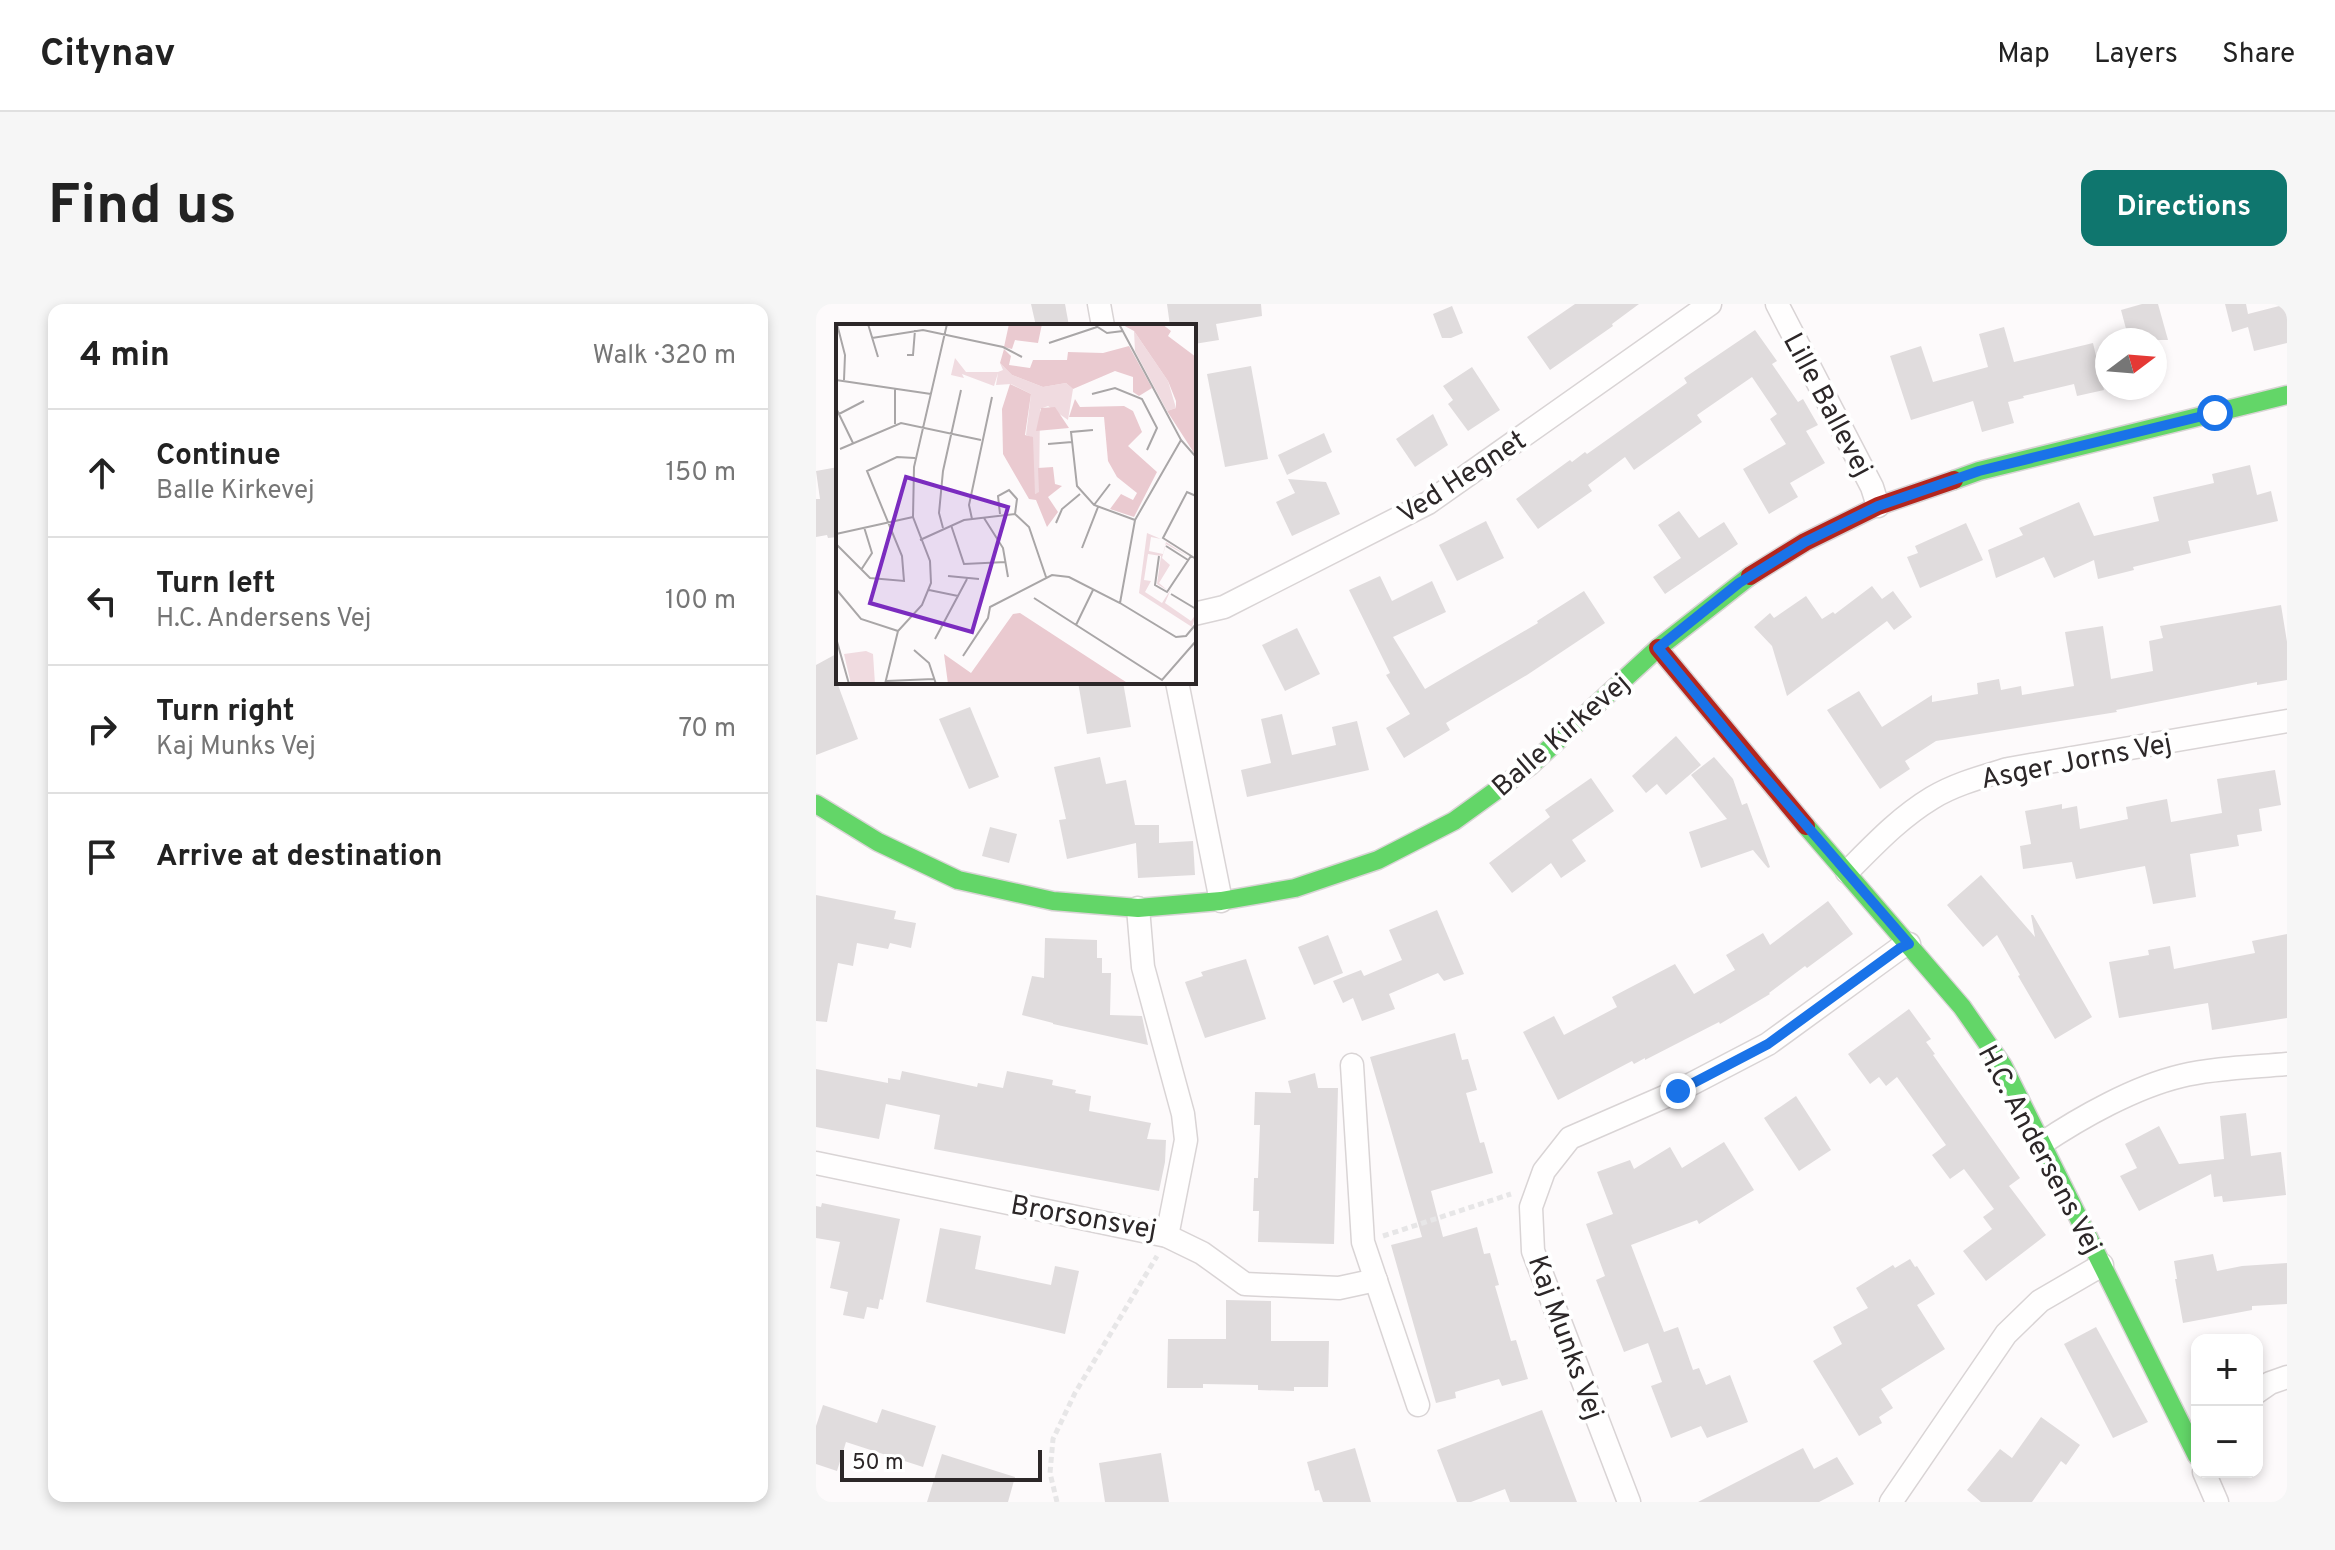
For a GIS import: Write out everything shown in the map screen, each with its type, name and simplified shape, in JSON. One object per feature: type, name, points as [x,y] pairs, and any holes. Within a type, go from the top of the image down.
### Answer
[{"type":"street","points":[[1099,304],[1103,324]]},
{"type":"street","name":"Ved Hegnet","points":[[1196,614],[1224,607],[1428,503],[1710,304]]},
{"type":"street","name":"Lille Ballevej","points":[[1777,304],[1872,487],[1878,506]]},
{"type":"street","name":"Balle Kirkevej","points":[[816,804],[878,842],[958,880],[1053,901],[1138,908],[1221,901],[1295,888],[1378,860],[1454,821],[1530,766],[1658,648],[1739,583],[1805,542],[1878,506],[1979,471],[2287,395]]},
{"type":"street","name":"H.C. Andersens Vej","points":[[1658,648],[1962,1007],[2003,1066],[2191,1435]]},
{"type":"street","points":[[1177,684],[1221,901]]},
{"type":"street","name":"Asger Jorns Vej","points":[[1847,872],[1893,826],[1932,798],[1968,781],[2008,769],[2287,721]]},
{"type":"street","name":"Brorsonsvej","points":[[816,1163],[1167,1236],[1186,1140],[1183,1114],[1143,967],[1138,908]]},
{"type":"street","name":"Kaj Munks Vej","points":[[1629,1502],[1533,1251],[1531,1207],[1544,1171],[1570,1138],[1678,1091],[1768,1044],[1909,944]]},
{"type":"street","points":[[2041,1144],[2065,1128],[2149,1086],[2184,1075],[2287,1064]]},
{"type":"street","points":[[1352,1065],[1363,1242],[1418,1405]]},
{"type":"street","points":[[1167,1236],[1202,1253],[1245,1284],[1339,1288],[1376,1280]]},
{"type":"street","points":[[1891,1502],[2006,1334],[2040,1301],[2102,1265]]},
{"type":"street","points":[[2263,1389],[2287,1377]]},
{"type":"street","points":[[2207,1478],[2217,1502]]},
{"type":"path","points":[[1363,1242],[1514,1193],[1531,1207]]},
{"type":"path","points":[[1057,1502],[1050,1473],[1053,1439],[1075,1393],[1143,1282],[1167,1236]]},
{"type":"building","points":[[1031,304],[1065,304],[1069,324],[1036,324]]},
{"type":"building","points":[[1167,304],[1261,304],[1262,316],[1216,324],[1219,340],[1196,344],[1196,324],[1170,324]]},
{"type":"building","points":[[1575,304],[1639,304],[1550,370],[1527,337]]},
{"type":"building","points":[[2142,304],[2158,304],[2165,328],[2126,328],[2121,310]]},
{"type":"building","points":[[2225,304],[2246,304],[2248,314],[2287,304],[2287,343],[2254,351],[2248,327],[2232,332]]},
{"type":"building","points":[[1452,306],[1463,333],[1442,338],[1433,314]]},
{"type":"building","points":[[2004,327],[2014,362],[2093,343],[2095,392],[2077,396],[2074,384],[2023,396],[2008,402],[2014,423],[1982,432],[1973,401],[1911,420],[1890,356],[1921,346],[1933,382],[1988,367],[1979,334]]},
{"type":"building","points":[[1755,330],[1777,361],[1772,364],[1798,402],[1803,399],[1818,425],[1806,431],[1825,463],[1790,483],[1798,497],[1769,514],[1743,469],[1786,444],[1770,419],[1777,414],[1752,377],[1697,415],[1702,422],[1634,470],[1625,457],[1588,485],[1592,491],[1538,529],[1516,499],[1570,460],[1572,462],[1585,452],[1587,454],[1687,383],[1684,378]]},
{"type":"building","points":[[1251,366],[1268,459],[1225,467],[1207,374]]},
{"type":"building","points":[[1472,367],[1500,410],[1468,431],[1448,404],[1453,400],[1443,386]]},
{"type":"building","points":[[1433,414],[1448,445],[1415,467],[1396,439]]},
{"type":"building","points":[[1324,433],[1332,452],[1287,475],[1278,455]]},
{"type":"building","points":[[2250,465],[2257,495],[2271,491],[2278,521],[2188,541],[2191,553],[2098,579],[2094,560],[2054,578],[2044,557],[1996,578],[1988,550],[2023,535],[2019,528],[2079,502],[2094,536],[2159,521],[2153,497],[2214,483],[2212,474]]},
{"type":"building","points":[[836,467],[836,537],[816,537],[816,499],[820,499],[816,471]]},
{"type":"building","points":[[1288,479],[1326,482],[1340,514],[1292,536],[1276,502],[1295,493]]},
{"type":"building","points":[[1679,511],[1699,538],[1724,522],[1738,544],[1665,594],[1653,577],[1681,558],[1658,525]]},
{"type":"building","points":[[1486,521],[1504,558],[1457,581],[1439,545]]},
{"type":"building","points":[[1966,523],[1983,560],[1920,588],[1907,557],[1918,553],[1915,546]]},
{"type":"building","points":[[1380,576],[1392,601],[1432,581],[1446,612],[1393,637],[1425,689],[1538,623],[1584,591],[1605,623],[1527,675],[1446,723],[1450,730],[1404,758],[1386,728],[1410,714],[1386,675],[1390,673],[1349,590]]},
{"type":"building","points":[[1872,586],[1882,599],[1893,591],[1912,617],[1894,630],[1887,621],[1787,696],[1772,646],[1754,627],[1770,613],[1774,618],[1806,596],[1822,619],[1833,612],[1835,614]]},
{"type":"building","points":[[2281,605],[2287,642],[2287,680],[2257,685],[2257,682],[2117,712],[1936,741],[1905,761],[1910,769],[1880,789],[1827,710],[1859,691],[1882,727],[1932,695],[1932,702],[1978,694],[1977,683],[1999,679],[2001,690],[2021,686],[2022,695],[2074,686],[2065,632],[2103,626],[2111,679],[2153,671],[2149,641],[2163,638],[2160,626]]},
{"type":"building","points":[[1297,628],[1320,674],[1285,691],[1262,645]]},
{"type":"building","points":[[836,654],[836,684],[858,739],[816,755],[816,665]]},
{"type":"building","points":[[1078,684],[1123,684],[1131,727],[1087,734]]},
{"type":"building","points":[[970,707],[999,777],[969,789],[939,719]]},
{"type":"building","points":[[1282,714],[1292,755],[1336,745],[1332,727],[1357,721],[1369,770],[1247,797],[1241,770],[1271,763],[1261,719]]},
{"type":"building","points":[[1676,736],[1701,765],[1666,795],[1657,784],[1646,793],[1632,776]]},
{"type":"building","points":[[1100,757],[1106,784],[1126,780],[1135,825],[1159,825],[1159,843],[1193,841],[1195,875],[1138,878],[1136,843],[1067,859],[1059,820],[1066,819],[1054,767]]},
{"type":"building","points":[[1714,757],[1733,779],[1742,805],[1747,803],[1768,868],[1753,850],[1701,868],[1689,832],[1727,819],[1691,775]]},
{"type":"building","points":[[2275,770],[2281,805],[2259,809],[2262,831],[2237,835],[2239,846],[2190,854],[2196,897],[2153,904],[2145,866],[2076,879],[2072,862],[2023,869],[2020,846],[2031,844],[2025,811],[2062,804],[2062,809],[2077,806],[2080,829],[2128,819],[2126,807],[2167,799],[2171,822],[2222,813],[2217,779]]},
{"type":"building","points":[[1591,778],[1614,811],[1572,840],[1586,861],[1561,878],[1551,863],[1512,893],[1489,863],[1550,817],[1545,810]]},
{"type":"building","points":[[990,827],[1017,834],[1009,863],[982,856]]},
{"type":"building","points":[[1981,875],[2035,937],[2033,915],[2092,1017],[2055,1039],[1997,935],[1983,947],[1947,905]]},
{"type":"building","points":[[816,895],[896,911],[894,919],[916,923],[911,948],[890,943],[888,949],[857,943],[853,966],[838,963],[827,1022],[816,1021]]},
{"type":"building","points":[[1828,901],[1853,934],[1807,968],[1805,966],[1770,994],[1720,1024],[1645,1060],[1634,1064],[1632,1061],[1558,1100],[1523,1032],[1554,1016],[1564,1035],[1617,1007],[1612,997],[1675,964],[1694,994],[1735,970],[1726,955],[1763,933],[1770,945]]},
{"type":"building","points":[[1437,910],[1464,974],[1444,981],[1438,973],[1389,994],[1395,1009],[1362,1021],[1353,998],[1343,1003],[1333,981],[1361,970],[1364,976],[1402,960],[1389,930]]},
{"type":"building","points":[[2287,934],[2287,1018],[2212,1030],[2208,1003],[2119,1018],[2109,962],[2149,955],[2148,950],[2170,946],[2174,969],[2255,953],[2252,941]]},
{"type":"building","points":[[1328,935],[1343,973],[1314,985],[1298,947]]},
{"type":"building","points":[[1045,938],[1097,940],[1097,958],[1102,958],[1102,973],[1111,973],[1110,1015],[1142,1016],[1148,1045],[1022,1015],[1032,976],[1044,978]]},
{"type":"building","points":[[1246,959],[1266,1019],[1205,1038],[1185,982],[1203,976],[1201,972]]},
{"type":"building","points":[[1909,1009],[1931,1039],[1926,1042],[1933,1055],[2020,1178],[2009,1186],[2046,1235],[1986,1281],[1963,1251],[1992,1229],[1983,1217],[1994,1209],[1964,1169],[1950,1179],[1932,1155],[1946,1145],[1897,1077],[1886,1086],[1879,1077],[1870,1084],[1848,1054]]},
{"type":"building","points":[[1455,1033],[1462,1060],[1468,1059],[1477,1090],[1466,1093],[1480,1143],[1484,1142],[1493,1173],[1431,1191],[1443,1237],[1477,1227],[1484,1254],[1490,1253],[1499,1285],[1495,1286],[1511,1341],[1516,1340],[1528,1379],[1502,1386],[1499,1379],[1455,1392],[1456,1398],[1436,1403],[1391,1245],[1422,1237],[1370,1057]]},
{"type":"building","points":[[816,1069],[888,1083],[888,1078],[900,1080],[902,1071],[977,1087],[978,1083],[1003,1088],[1007,1071],[1053,1080],[1052,1085],[1091,1096],[1089,1111],[1151,1123],[1147,1139],[1166,1140],[1159,1191],[934,1149],[940,1115],[886,1104],[879,1139],[816,1127]]},
{"type":"building","points":[[1315,1073],[1318,1088],[1338,1088],[1334,1244],[1258,1242],[1259,1211],[1253,1211],[1260,1125],[1254,1125],[1255,1092],[1291,1093],[1288,1081]]},
{"type":"building","points":[[1796,1096],[1831,1150],[1799,1171],[1764,1118]]},
{"type":"building","points":[[2246,1113],[2251,1156],[2281,1152],[2286,1195],[2223,1202],[2222,1196],[2214,1197],[2211,1174],[2139,1211],[2120,1176],[2137,1168],[2125,1144],[2159,1126],[2179,1164],[2224,1159],[2220,1116]]},
{"type":"building","points":[[1724,1142],[1754,1190],[1699,1224],[1697,1220],[1631,1245],[1664,1332],[1678,1327],[1693,1370],[1699,1368],[1706,1385],[1730,1375],[1748,1422],[1707,1438],[1701,1426],[1671,1438],[1651,1386],[1662,1382],[1648,1343],[1624,1352],[1596,1280],[1605,1276],[1586,1224],[1613,1214],[1597,1172],[1630,1160],[1634,1169],[1670,1147],[1682,1168]]},
{"type":"building","points":[[822,1203],[900,1219],[883,1300],[880,1299],[878,1309],[867,1307],[864,1319],[843,1315],[848,1292],[830,1288],[840,1242],[816,1238],[816,1206],[821,1207]]},
{"type":"building","points":[[940,1228],[981,1236],[975,1269],[1051,1285],[1055,1266],[1079,1271],[1065,1334],[926,1302]]},
{"type":"building","points":[[2213,1254],[2217,1271],[2287,1263],[2287,1304],[2252,1306],[2252,1310],[2183,1323],[2174,1261]]},
{"type":"building","points":[[1910,1259],[1935,1294],[1917,1305],[1945,1349],[1881,1389],[1893,1408],[1879,1417],[1882,1423],[1859,1436],[1813,1361],[1842,1344],[1833,1327],[1868,1308],[1856,1288],[1893,1265],[1895,1268]]},
{"type":"building","points":[[1226,1300],[1271,1301],[1271,1341],[1329,1341],[1328,1387],[1294,1387],[1294,1391],[1258,1390],[1258,1385],[1203,1384],[1203,1388],[1167,1388],[1168,1339],[1226,1339]]},
{"type":"building","points":[[2096,1327],[2148,1422],[2113,1438],[2064,1344]]},
{"type":"building","points":[[823,1405],[877,1423],[882,1409],[936,1426],[923,1467],[846,1442],[837,1471],[816,1464],[816,1426]]},
{"type":"building","points":[[1542,1410],[1577,1502],[1510,1502],[1505,1489],[1471,1502],[1457,1502],[1437,1450]]},
{"type":"building","points":[[2041,1417],[2080,1445],[2066,1465],[2061,1461],[2032,1502],[1981,1502],[1967,1490],[2000,1449],[2012,1458]]},
{"type":"building","points":[[1355,1448],[1371,1502],[1323,1502],[1319,1490],[1315,1491],[1307,1462]]},
{"type":"building","points":[[1803,1448],[1814,1469],[1837,1457],[1854,1484],[1819,1502],[1698,1502]]},
{"type":"building","points":[[1161,1453],[1169,1502],[1105,1502],[1099,1463]]},
{"type":"building","points":[[942,1454],[1015,1477],[1008,1502],[927,1502]]},
{"type":"traffic: fast","points":[[1954,480],[1979,471],[2287,395]]},
{"type":"traffic: fast","points":[[816,804],[878,842],[958,880],[1053,901],[1138,908],[1221,901],[1295,888],[1378,860],[1454,821],[1530,766],[1658,648],[1750,576]]},
{"type":"traffic: fast","points":[[1806,826],[1962,1007],[2003,1066],[2191,1444]]},
{"type":"traffic: jam","points":[[1750,576],[1805,542],[1878,506],[1954,480]]},
{"type":"traffic: jam","points":[[1658,648],[1806,826]]},
{"type":"route","points":[[1678,1091],[1768,1044],[1909,944],[1658,648],[1739,583],[1805,542],[1878,506],[1979,471],[2215,413]]}]
